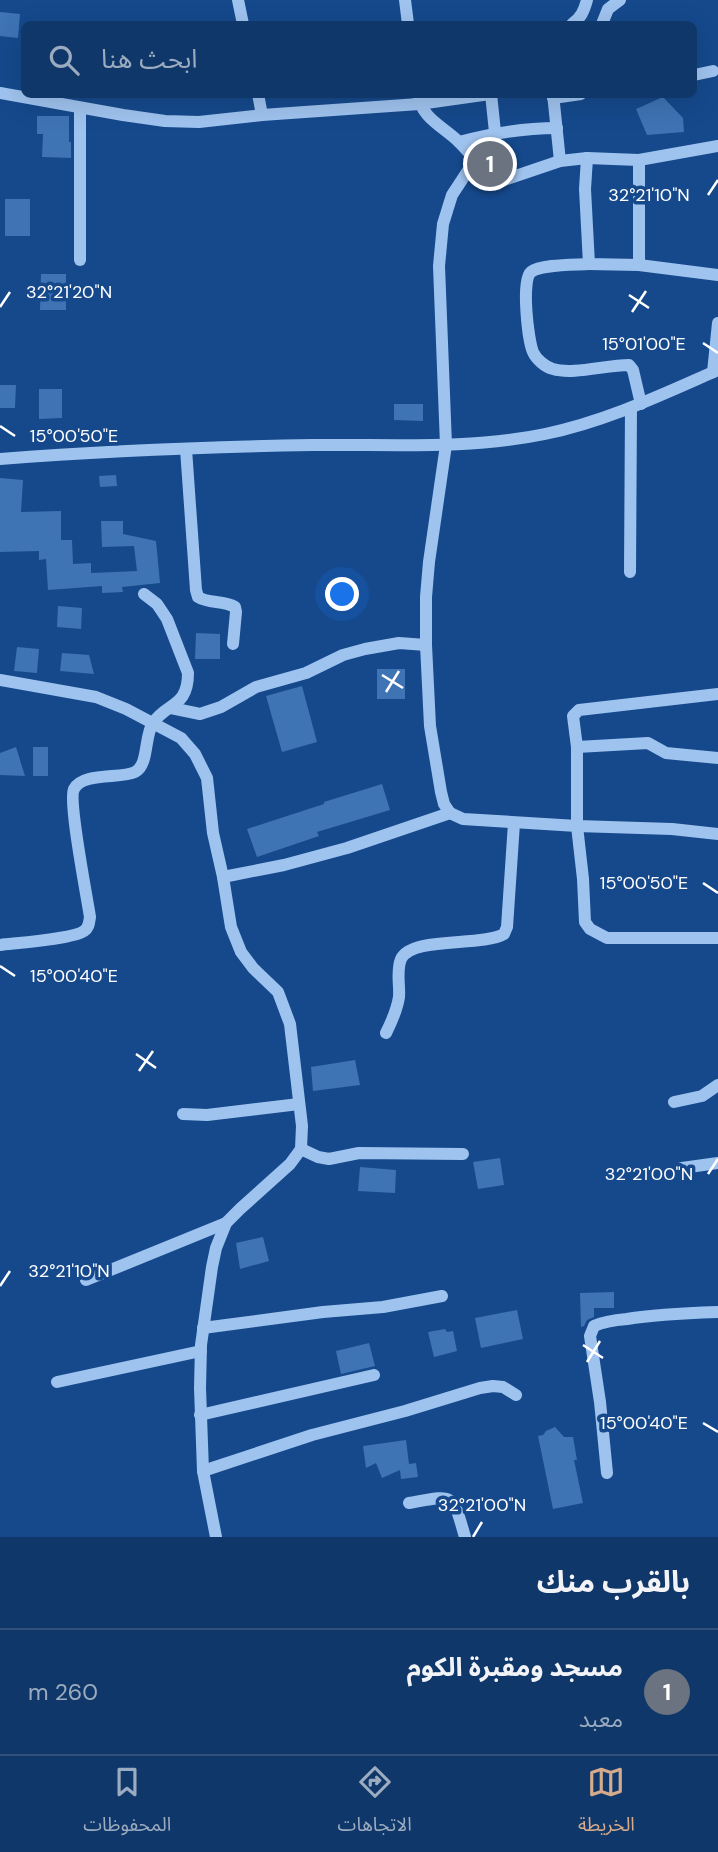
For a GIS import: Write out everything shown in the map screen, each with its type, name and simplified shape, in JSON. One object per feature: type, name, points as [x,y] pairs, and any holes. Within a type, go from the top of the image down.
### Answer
[{"type":"street","points":[[239,0],[242,21]]},
{"type":"street","points":[[405,0],[408,21]]},
{"type":"street","points":[[576,21],[587,0]]},
{"type":"street","points":[[603,21],[608,9],[620,0]]},
{"type":"street","points":[[697,74],[713,71]]},
{"type":"street","points":[[0,93],[21,97]]},
{"type":"street","points":[[27,98],[165,121],[199,122],[418,99],[434,122],[459,142],[490,176],[504,180],[560,161],[587,158],[639,160],[718,146]]},
{"type":"street","points":[[259,98],[262,115]]},
{"type":"street","points":[[491,98],[495,132]]},
{"type":"street","points":[[553,98],[560,161]]},
{"type":"street","points":[[80,108],[80,260]]},
{"type":"street","points":[[459,142],[495,132],[557,128]]},
{"type":"street","points":[[587,158],[585,189],[589,264]]},
{"type":"street","points":[[475,160],[452,195],[443,224],[439,266],[446,445],[429,562],[426,645],[430,726],[444,804],[450,813],[464,819],[577,827],[672,829],[718,834]]},
{"type":"street","points":[[639,160],[639,265]]},
{"type":"street","points":[[629,572],[636,406],[633,370],[629,365],[612,365],[571,371],[552,369],[542,363],[533,353],[527,311],[527,278],[530,272],[540,268],[589,264],[639,265],[718,275]]},
{"type":"street","points":[[0,459],[313,445],[446,445],[489,443],[544,434],[597,421],[716,371],[718,323]]},
{"type":"street","points":[[186,449],[196,590],[198,597],[203,600],[232,604],[235,607],[233,644]]},
{"type":"street","points":[[0,945],[64,937],[81,933],[88,928],[90,916],[73,807],[74,789],[79,783],[96,777],[132,773],[139,769],[143,764],[153,723],[185,692],[188,673],[167,619],[157,604],[144,594]]},
{"type":"street","points":[[171,708],[200,714],[221,707],[256,687],[306,673],[343,655],[399,643],[426,645]]},
{"type":"street","points":[[0,680],[96,697],[126,709],[181,738],[195,754],[207,778],[231,927],[241,952],[278,992],[290,1024],[302,1126],[301,1149],[290,1164],[226,1223],[86,1280]]},
{"type":"street","points":[[718,694],[579,710],[573,716],[577,747],[577,827],[585,922],[590,929],[607,938],[718,939]]},
{"type":"street","points":[[577,747],[649,743],[666,752],[718,758]]},
{"type":"street","points":[[223,877],[347,848],[450,813]]},
{"type":"street","points":[[386,1033],[399,998],[398,972],[406,952],[421,946],[492,939],[504,934],[507,927],[514,823]]},
{"type":"street","points":[[674,1102],[702,1096],[718,1085]]},
{"type":"street","points":[[183,1114],[207,1115],[299,1104]]},
{"type":"street","points":[[301,1149],[329,1159],[359,1153],[463,1154]]},
{"type":"street","points":[[682,1168],[718,1163]]},
{"type":"street","points":[[216,1537],[203,1471],[201,1351],[212,1266],[226,1223]]},
{"type":"street","points":[[203,1328],[383,1307],[442,1296]]},
{"type":"street","points":[[607,1473],[590,1336],[594,1326],[655,1315],[718,1312]]},
{"type":"street","points":[[57,1382],[201,1351]]},
{"type":"street","points":[[200,1415],[374,1375]]},
{"type":"street","points":[[203,1471],[312,1436],[480,1388],[503,1387],[516,1395]]},
{"type":"street","points":[[409,1503],[440,1497],[450,1500],[457,1508],[466,1537]]},
{"type":"building","points":[[0,12],[20,14],[18,38],[0,36]]},
{"type":"building","points":[[664,98],[683,118],[684,132],[647,135],[636,109]]},
{"type":"building","points":[[37,116],[69,116],[71,158],[42,157],[43,134],[37,134]]},
{"type":"building","points":[[5,199],[30,199],[30,236],[5,236]]},
{"type":"building","points":[[41,274],[66,274],[66,310],[40,310]]},
{"type":"building","points":[[0,385],[16,385],[15,408],[0,408]]},
{"type":"building","points":[[39,389],[62,389],[62,418],[39,419]]},
{"type":"building","points":[[394,404],[423,404],[423,421],[394,420]]},
{"type":"building","points":[[116,475],[117,486],[100,487],[99,476]]},
{"type":"building","points":[[0,478],[23,480],[21,512],[61,511],[61,540],[72,540],[73,564],[91,563],[91,573],[137,571],[134,546],[102,547],[101,521],[123,521],[123,534],[156,541],[160,583],[122,587],[123,592],[102,593],[102,586],[48,590],[46,559],[39,560],[39,551],[0,552]]},
{"type":"building","points":[[58,606],[82,608],[81,629],[57,627]]},
{"type":"building","points":[[196,633],[220,634],[220,659],[195,659]]},
{"type":"building","points":[[17,647],[39,649],[37,673],[14,671]]},
{"type":"building","points":[[62,653],[89,655],[94,674],[60,671]]},
{"type":"building","points":[[377,669],[405,669],[405,699],[377,699]]},
{"type":"building","points":[[302,686],[317,742],[282,752],[266,696]]},
{"type":"building","points":[[16,747],[25,776],[0,775],[0,753]]},
{"type":"building","points":[[33,747],[48,747],[48,776],[33,776]]},
{"type":"building","points":[[382,784],[390,810],[317,832],[319,836],[257,857],[247,829]]},
{"type":"building","points":[[355,1060],[360,1085],[313,1091],[311,1067]]},
{"type":"building","points":[[500,1158],[504,1185],[478,1189],[473,1162]]},
{"type":"building","points":[[360,1167],[396,1170],[395,1193],[358,1191]]},
{"type":"building","points":[[263,1237],[269,1261],[240,1269],[236,1243]]},
{"type":"building","points":[[614,1292],[614,1308],[594,1308],[594,1317],[581,1327],[580,1293]]},
{"type":"building","points":[[517,1310],[523,1339],[481,1348],[475,1318]]},
{"type":"building","points":[[445,1329],[447,1332],[453,1331],[457,1351],[434,1357],[428,1332]]},
{"type":"building","points":[[369,1343],[375,1366],[341,1374],[336,1351]]},
{"type":"building","points":[[555,1427],[564,1437],[573,1437],[577,1460],[574,1460],[583,1503],[553,1509],[538,1436]]},
{"type":"building","points":[[406,1440],[409,1464],[416,1463],[418,1477],[401,1479],[400,1470],[382,1478],[376,1463],[366,1468],[363,1446]]},
{"type":"place","name":"مسجد ومقبرة الكوم","points":[[490,164]]}]
